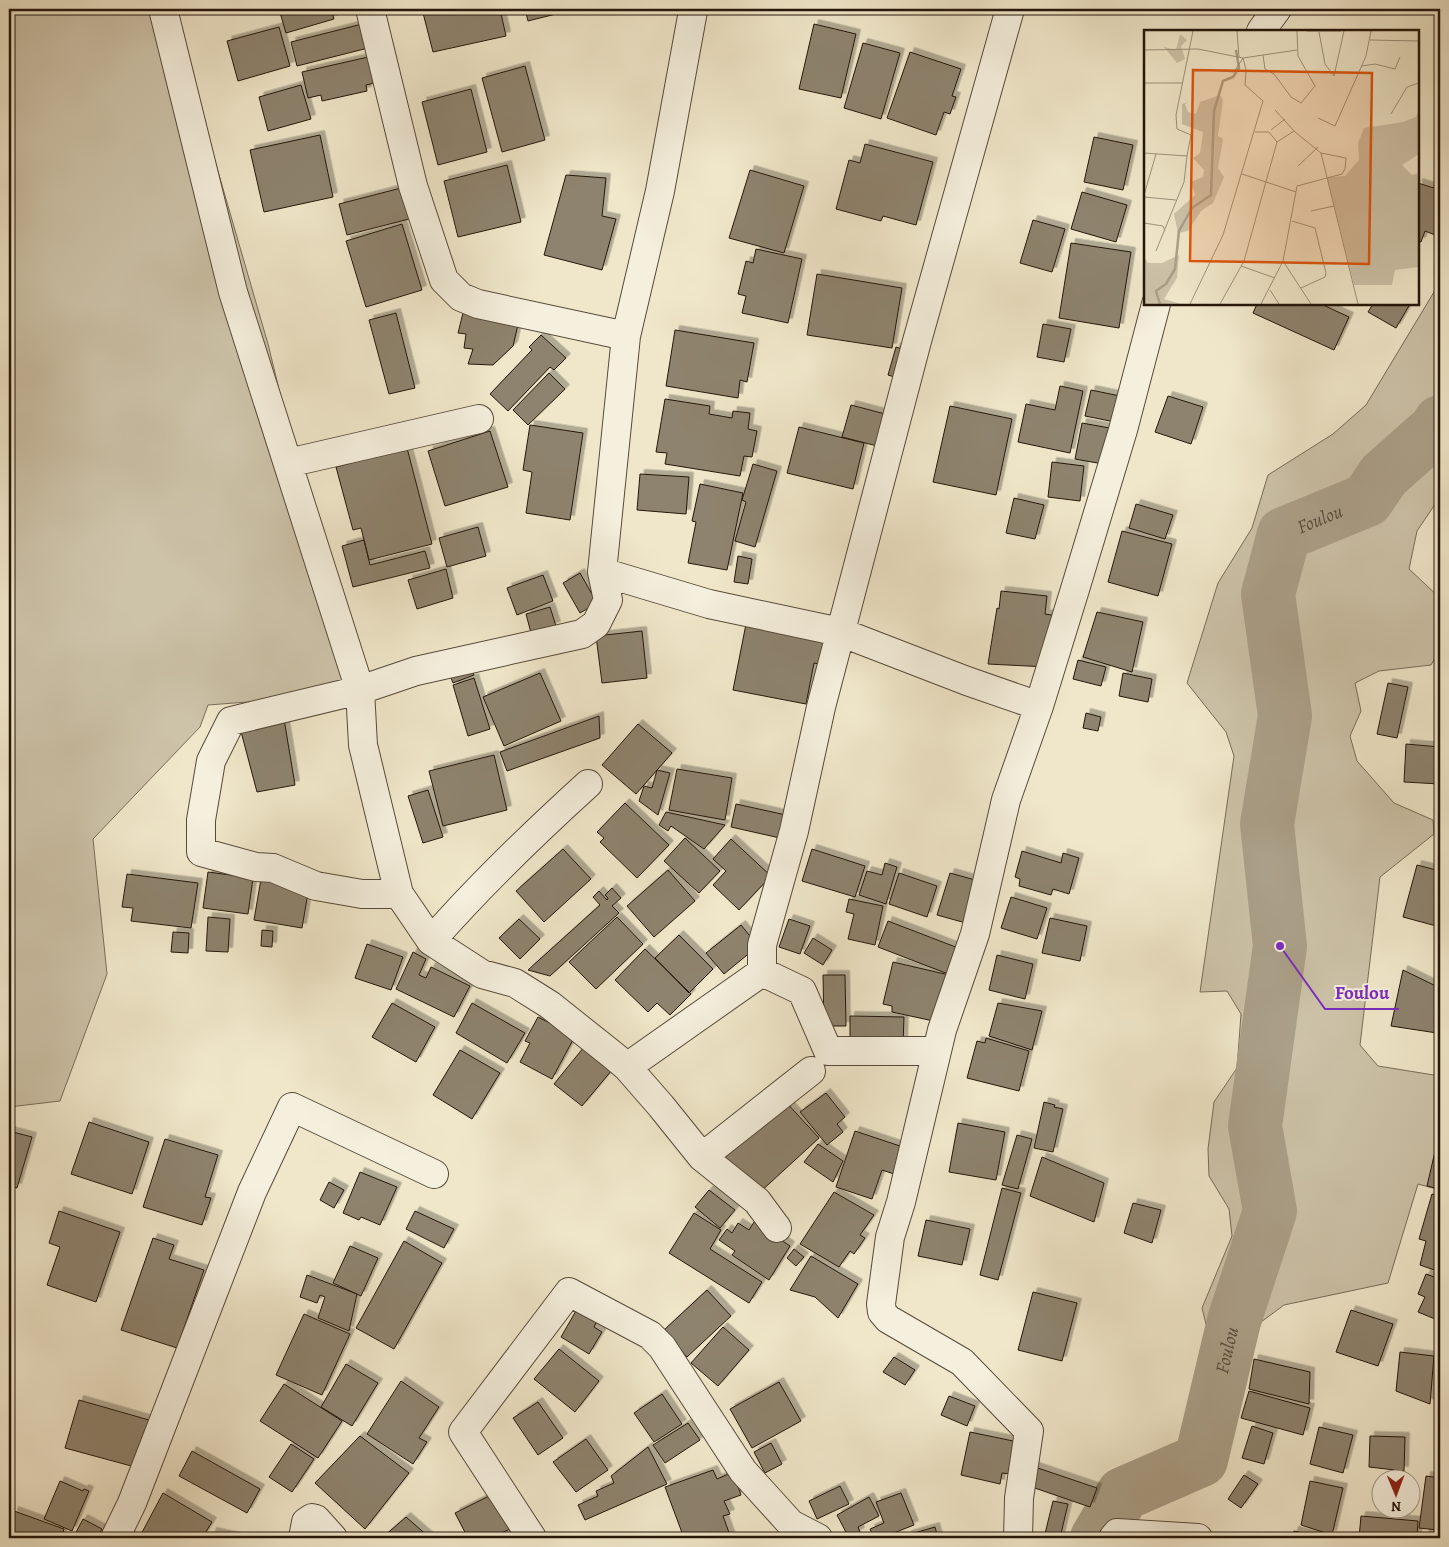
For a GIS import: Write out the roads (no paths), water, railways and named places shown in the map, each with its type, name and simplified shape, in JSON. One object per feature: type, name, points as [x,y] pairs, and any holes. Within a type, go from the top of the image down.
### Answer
[{"type":"street","points":[[162,9],[233,292],[360,690],[363,745],[399,894],[431,941],[482,974],[516,983],[550,1005],[627,1067],[702,1157],[757,1201],[777,1228]]},
{"type":"street","points":[[370,9],[413,186],[444,280],[460,297],[478,304],[626,336]]},
{"type":"street","points":[[399,894],[362,894],[316,886],[273,868],[256,867],[201,852],[201,820],[211,761],[230,721],[360,690],[416,671],[582,634],[596,624],[608,600],[602,572],[626,336],[660,191],[693,9]]},
{"type":"street","points":[[762,972],[762,945],[794,830],[821,707],[840,632],[917,341],[1010,9]]},
{"type":"street","points":[[1262,30],[1277,9]]},
{"type":"street","points":[[1018,1538],[1019,1498],[1029,1431],[962,1362],[888,1319],[882,1312],[881,1304],[890,1237],[901,1202],[937,1051],[952,998],[975,934],[1006,800],[1039,706],[1123,430],[1156,305]]},
{"type":"street","points":[[288,463],[480,419]]},
{"type":"street","points":[[602,572],[709,604],[840,632],[967,681],[1039,706]]},
{"type":"street","points":[[431,941],[510,857],[588,784]]},
{"type":"street","points":[[762,972],[802,991],[828,1051],[937,1051]]},
{"type":"street","points":[[627,1067],[762,972]]},
{"type":"street","points":[[702,1157],[811,1070]]},
{"type":"street","points":[[115,1538],[132,1503],[252,1192],[292,1107],[434,1174]]},
{"type":"street","points":[[532,1538],[463,1432],[569,1292],[650,1335],[662,1347],[743,1471],[791,1524],[818,1538]]},
{"type":"street","points":[[303,1538],[306,1522],[312,1518],[333,1538]]},
{"type":"street","points":[[1113,1538],[1117,1533],[1198,1538]]},
{"type":"waterway","name":"Foulou","points":[[1097,1538],[1123,1494],[1201,1460],[1234,1321],[1270,1211],[1255,1126],[1280,946],[1267,824],[1285,716],[1268,594],[1284,534],[1367,500],[1384,475],[1436,429],[1440,422]]},
{"type":"place","name":"Foulou","points":[[1280,946]]}]
